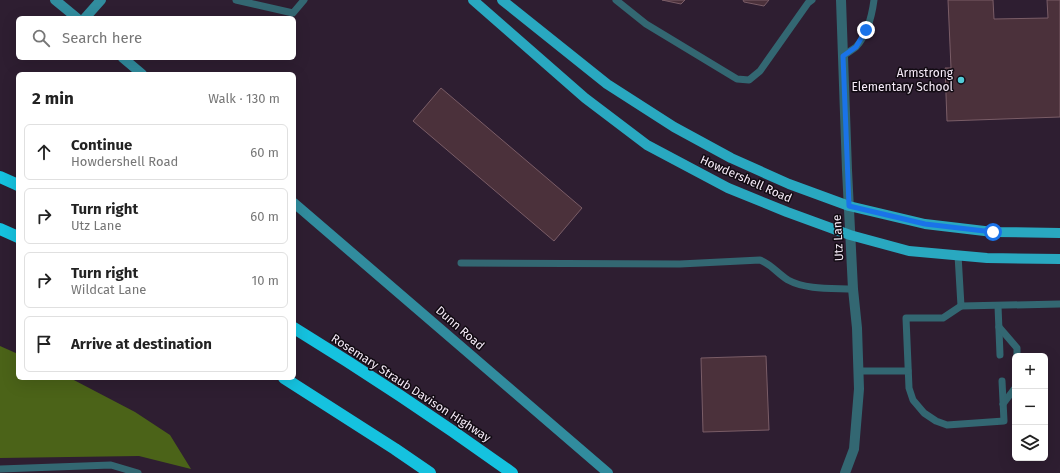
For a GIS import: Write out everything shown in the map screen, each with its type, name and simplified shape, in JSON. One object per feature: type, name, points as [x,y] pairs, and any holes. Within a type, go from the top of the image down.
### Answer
[{"type":"highway","points":[[0,176],[16,183]]},
{"type":"highway","points":[[0,229],[16,236]]},
{"type":"highway","name":"Rosemary Straub Davison Highway","points":[[296,329],[370,375],[447,426],[512,473]]},
{"type":"highway","points":[[287,380],[430,473]]},
{"type":"main road","name":"Howdershell Road","points":[[473,0],[584,98],[647,145],[728,188],[850,235],[909,251],[987,258],[1060,259]]},
{"type":"main road","name":"Howdershell Road","points":[[502,0],[607,84],[674,127],[731,158],[789,184],[849,206],[925,224],[993,232],[1060,233]]},
{"type":"street","points":[[55,0],[75,16]]},
{"type":"street","points":[[87,16],[100,0]]},
{"type":"street","name":"Utz Lane","points":[[841,0],[850,235],[859,371],[854,449],[845,473]]},
{"type":"street","points":[[125,60],[140,72]]},
{"type":"street","name":"Dunn Road","points":[[296,206],[608,473]]},
{"type":"lane","points":[[236,0],[255,2],[293,13],[304,0]]},
{"type":"lane","points":[[616,0],[646,24],[737,79],[749,80],[760,71],[808,3],[812,0]]},
{"type":"lane","points":[[843,56],[856,47],[866,30],[874,0]]},
{"type":"lane","points":[[958,255],[961,306]]},
{"type":"lane","points":[[461,263],[680,264],[760,260],[769,264],[788,279],[800,285],[853,289]]},
{"type":"lane","points":[[1002,381],[1004,421],[947,424],[936,421],[924,413],[913,400],[909,388],[906,318],[943,318],[961,306],[1060,304]]},
{"type":"lane","points":[[998,306],[1000,355]]},
{"type":"lane","points":[[999,327],[1017,348],[1017,353]]},
{"type":"lane","points":[[859,371],[908,372]]},
{"type":"lane","points":[[1003,404],[1014,389]]},
{"type":"lane","points":[[0,469],[111,465],[138,473]]},
{"type":"green space","points":[[0,346],[16,353],[16,380],[74,380],[135,412],[170,435],[191,469],[139,456],[0,458]]},
{"type":"building","points":[[662,0],[685,0],[681,4]]},
{"type":"building","points":[[743,0],[769,0],[764,6],[744,2]]},
{"type":"building","points":[[948,0],[993,0],[994,19],[1048,18],[1047,0],[1060,0],[1060,117],[947,121],[945,68],[951,68]]},
{"type":"building","points":[[441,88],[582,208],[554,241],[413,121]]},
{"type":"building","points":[[766,356],[769,430],[703,432],[701,358]]},
{"type":"place","name":"Armstrong Elementary School","points":[[961,80]]},
{"type":"route","points":[[866,30],[856,47],[843,56],[849,206],[925,224],[993,232]]}]
